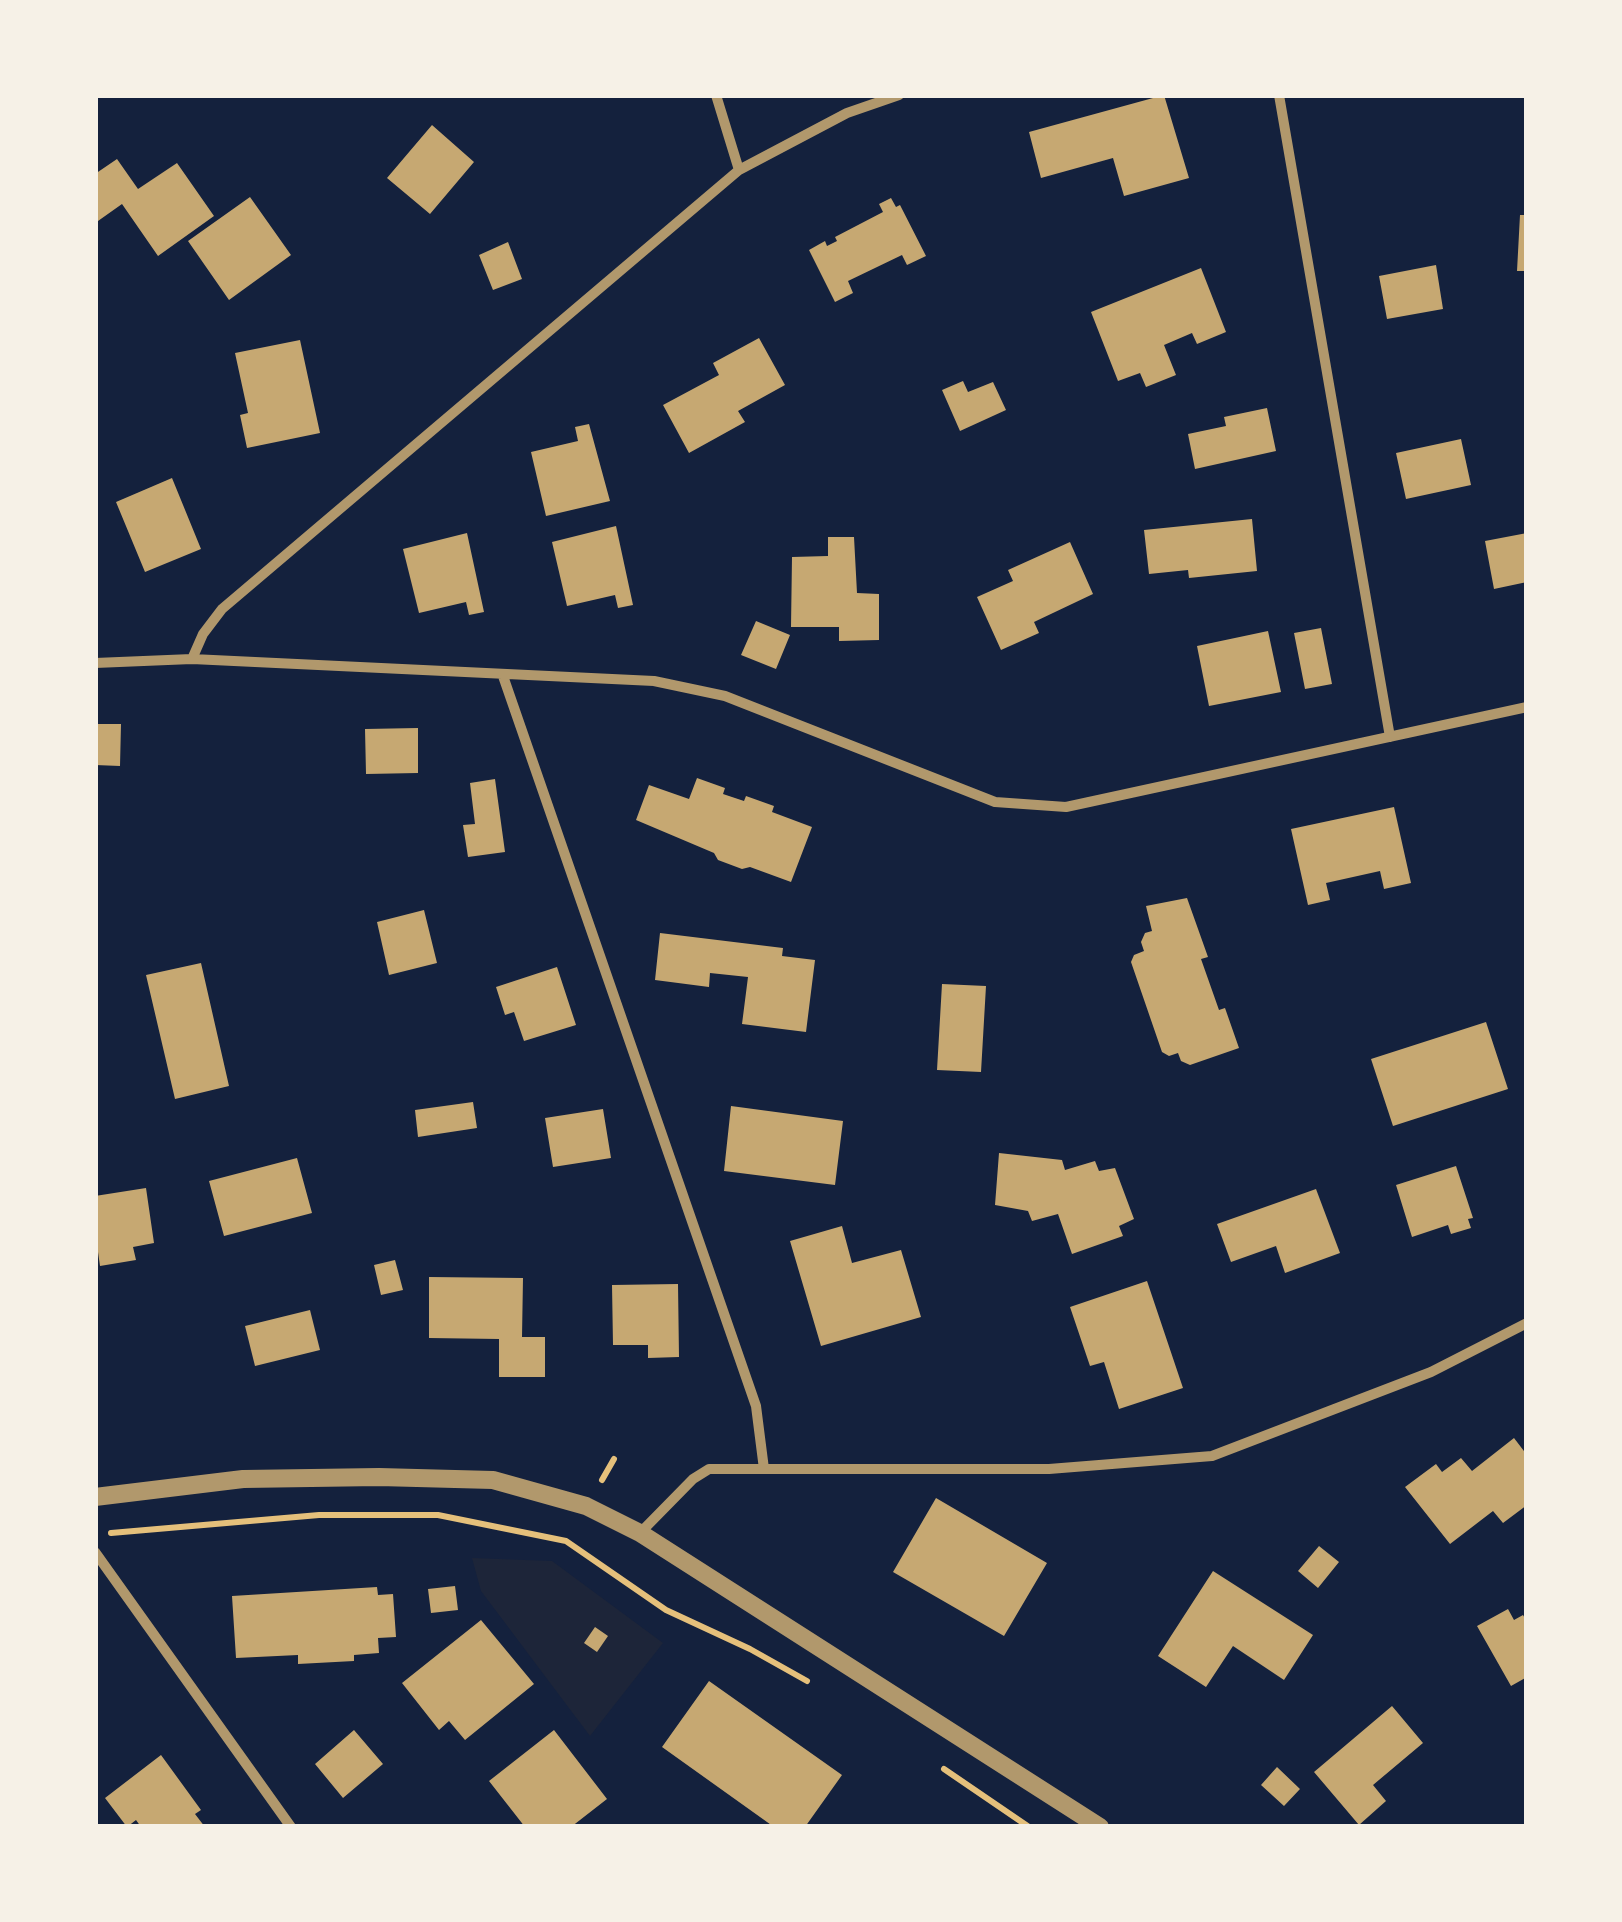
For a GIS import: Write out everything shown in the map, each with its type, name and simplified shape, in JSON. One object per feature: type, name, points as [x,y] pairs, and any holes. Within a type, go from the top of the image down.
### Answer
[{"type":"street","points":[[716,95],[740,170]]},
{"type":"street","points":[[192,659],[202,634],[222,609],[740,170],[847,113],[899,95]]},
{"type":"street","points":[[1279,95],[1390,737]]},
{"type":"street","points":[[95,662],[192,659],[654,681],[726,696],[994,802],[1066,807],[1527,707]]},
{"type":"street","points":[[502,676],[756,1406],[764,1469]]},
{"type":"street","points":[[640,1532],[693,1479],[710,1469],[1048,1469],[1212,1456],[1430,1372],[1527,1323]]},
{"type":"street","points":[[95,1497],[243,1479],[493,1480],[586,1506],[640,1532],[1100,1827]]},
{"type":"street","points":[[95,1552],[290,1827]]},
{"type":"path","points":[[95,1534],[319,1516],[438,1516],[566,1541],[666,1610],[816,1687]]},
{"type":"path","points":[[931,1761],[1029,1827]]},
{"type":"shaded area","points":[[472,1558],[552,1561],[663,1643],[590,1736],[481,1591]]},
{"type":"building","points":[[1164,95],[1189,178],[1124,196],[1113,158],[1041,178],[1029,132]]},
{"type":"building","points":[[432,125],[474,162],[430,214],[387,178]]},
{"type":"building","points":[[117,159],[138,189],[177,163],[214,216],[158,256],[122,204],[98,221],[95,174]]},
{"type":"building","points":[[250,197],[291,255],[229,300],[188,241]]},
{"type":"building","points":[[891,198],[896,207],[900,205],[926,256],[907,265],[902,255],[848,281],[853,293],[835,302],[809,250],[825,241],[827,246],[837,241],[835,237],[883,212],[879,204]]},
{"type":"building","points":[[1520,215],[1527,215],[1527,271],[1517,271]]},
{"type":"building","points":[[508,242],[522,279],[493,290],[479,255]]},
{"type":"building","points":[[1436,265],[1443,309],[1387,319],[1379,276]]},
{"type":"building","points":[[1201,268],[1226,332],[1197,344],[1192,333],[1164,345],[1176,375],[1146,387],[1140,373],[1118,381],[1091,312]]},
{"type":"building","points":[[759,338],[785,385],[738,411],[745,422],[689,453],[663,405],[719,375],[713,363]]},
{"type":"building","points":[[300,340],[320,433],[247,448],[240,415],[248,413],[235,353]]},
{"type":"building","points":[[963,381],[968,392],[993,382],[1006,410],[960,431],[942,390]]},
{"type":"building","points":[[1267,408],[1276,451],[1195,469],[1188,434],[1226,426],[1224,417]]},
{"type":"building","points":[[589,424],[610,501],[546,516],[531,452],[578,441],[575,427]]},
{"type":"building","points":[[1461,439],[1471,485],[1406,499],[1396,453]]},
{"type":"building","points":[[172,478],[201,549],[145,572],[116,502]]},
{"type":"building","points":[[1252,519],[1257,571],[1189,578],[1188,570],[1149,574],[1144,530]]},
{"type":"building","points":[[616,526],[633,605],[618,608],[615,595],[567,606],[552,542]]},
{"type":"building","points":[[467,533],[484,612],[469,615],[466,602],[419,613],[403,549]]},
{"type":"building","points":[[1527,533],[1527,582],[1494,589],[1485,541]]},
{"type":"building","points":[[828,537],[854,537],[857,593],[879,594],[879,640],[839,641],[839,627],[791,627],[792,557],[828,556]]},
{"type":"building","points":[[1070,542],[1093,594],[1034,622],[1039,633],[1001,650],[977,597],[1013,581],[1008,570]]},
{"type":"building","points":[[756,621],[790,635],[776,669],[741,655]]},
{"type":"building","points":[[1321,628],[1332,684],[1305,689],[1294,633]]},
{"type":"building","points":[[1268,631],[1281,692],[1209,706],[1197,646]]},
{"type":"building","points":[[95,724],[121,724],[120,766],[95,765]]},
{"type":"building","points":[[418,728],[418,773],[366,774],[365,729]]},
{"type":"building","points":[[697,778],[725,788],[723,794],[744,801],[746,796],[774,806],[772,812],[812,827],[791,882],[718,860],[714,853],[636,820],[649,785],[689,799]]},
{"type":"building","points":[[495,779],[505,852],[468,857],[463,825],[475,824],[470,783]]},
{"type":"building","points":[[1394,807],[1411,883],[1384,889],[1380,871],[1326,883],[1330,900],[1308,905],[1291,829]]},
{"type":"building","points":[[1187,898],[1208,957],[1201,959],[1219,1010],[1225,1008],[1239,1048],[1190,1065],[1181,1061],[1178,1053],[1169,1056],[1162,1052],[1131,962],[1134,955],[1144,951],[1141,942],[1145,933],[1152,931],[1146,906]]},
{"type":"building","points":[[424,910],[437,963],[389,975],[377,922]]},
{"type":"building","points":[[660,933],[783,948],[782,956],[815,960],[806,1032],[742,1024],[748,977],[710,973],[709,987],[655,980]]},
{"type":"building","points":[[201,963],[229,1086],[175,1099],[146,975]]},
{"type":"building","points":[[557,967],[576,1025],[524,1041],[514,1012],[505,1015],[496,987]]},
{"type":"building","points":[[942,984],[986,986],[981,1072],[937,1070]]},
{"type":"building","points":[[1486,1022],[1508,1089],[1393,1126],[1371,1059]]},
{"type":"building","points":[[473,1102],[477,1128],[418,1137],[415,1110]]},
{"type":"building","points":[[731,1106],[843,1121],[835,1185],[724,1171]]},
{"type":"building","points":[[603,1109],[611,1158],[553,1167],[545,1118]]},
{"type":"building","points":[[999,1153],[1062,1160],[1065,1170],[1095,1161],[1099,1171],[1115,1168],[1134,1219],[1119,1226],[1123,1236],[1072,1254],[1058,1214],[1032,1221],[1028,1211],[995,1205]]},
{"type":"building","points":[[297,1158],[312,1213],[224,1236],[209,1181]]},
{"type":"building","points":[[1456,1166],[1473,1218],[1468,1219],[1471,1228],[1451,1234],[1448,1225],[1412,1237],[1396,1185]]},
{"type":"building","points":[[146,1188],[154,1243],[133,1247],[136,1260],[100,1266],[95,1252],[95,1196]]},
{"type":"building","points":[[1316,1189],[1340,1253],[1285,1273],[1276,1246],[1231,1262],[1217,1224]]},
{"type":"building","points":[[842,1226],[852,1263],[901,1250],[921,1317],[821,1346],[790,1241]]},
{"type":"building","points":[[395,1260],[403,1290],[381,1295],[374,1265]]},
{"type":"building","points":[[429,1277],[523,1278],[522,1337],[545,1337],[545,1377],[499,1377],[499,1339],[429,1338]]},
{"type":"building","points":[[1147,1281],[1183,1388],[1119,1409],[1104,1362],[1090,1366],[1070,1307]]},
{"type":"building","points":[[678,1284],[679,1357],[648,1358],[648,1345],[613,1345],[612,1285]]},
{"type":"building","points":[[310,1310],[320,1350],[255,1366],[245,1326]]},
{"type":"building","points":[[1514,1438],[1527,1455],[1527,1505],[1503,1523],[1493,1511],[1450,1544],[1405,1487],[1436,1464],[1442,1472],[1461,1458],[1472,1471]]},
{"type":"building","points":[[936,1498],[1047,1563],[1004,1636],[893,1572]]},
{"type":"building","points":[[1319,1546],[1339,1562],[1318,1588],[1298,1571]]},
{"type":"building","points":[[1213,1571],[1313,1635],[1284,1680],[1233,1646],[1206,1687],[1158,1656]]},
{"type":"building","points":[[455,1586],[458,1610],[431,1613],[428,1589]]},
{"type":"building","points":[[377,1587],[378,1595],[393,1594],[396,1637],[378,1638],[379,1653],[354,1655],[354,1661],[298,1664],[298,1655],[236,1658],[232,1596]]},
{"type":"building","points":[[1508,1609],[1514,1620],[1523,1615],[1527,1622],[1527,1677],[1511,1686],[1477,1626]]},
{"type":"building","points":[[481,1620],[534,1684],[465,1740],[449,1721],[439,1730],[402,1683]]},
{"type":"building","points":[[595,1627],[608,1636],[597,1652],[584,1643]]},
{"type":"building","points":[[709,1681],[842,1775],[805,1827],[774,1827],[662,1747]]},
{"type":"building","points":[[1392,1706],[1423,1743],[1373,1785],[1386,1801],[1359,1825],[1314,1772]]},
{"type":"building","points":[[354,1730],[383,1764],[343,1798],[315,1764]]},
{"type":"building","points":[[554,1730],[607,1799],[571,1827],[525,1827],[489,1781]]},
{"type":"building","points":[[161,1755],[201,1810],[195,1814],[205,1827],[141,1827],[136,1820],[127,1827],[105,1798]]},
{"type":"building","points":[[1277,1767],[1300,1789],[1284,1806],[1261,1785]]}]
